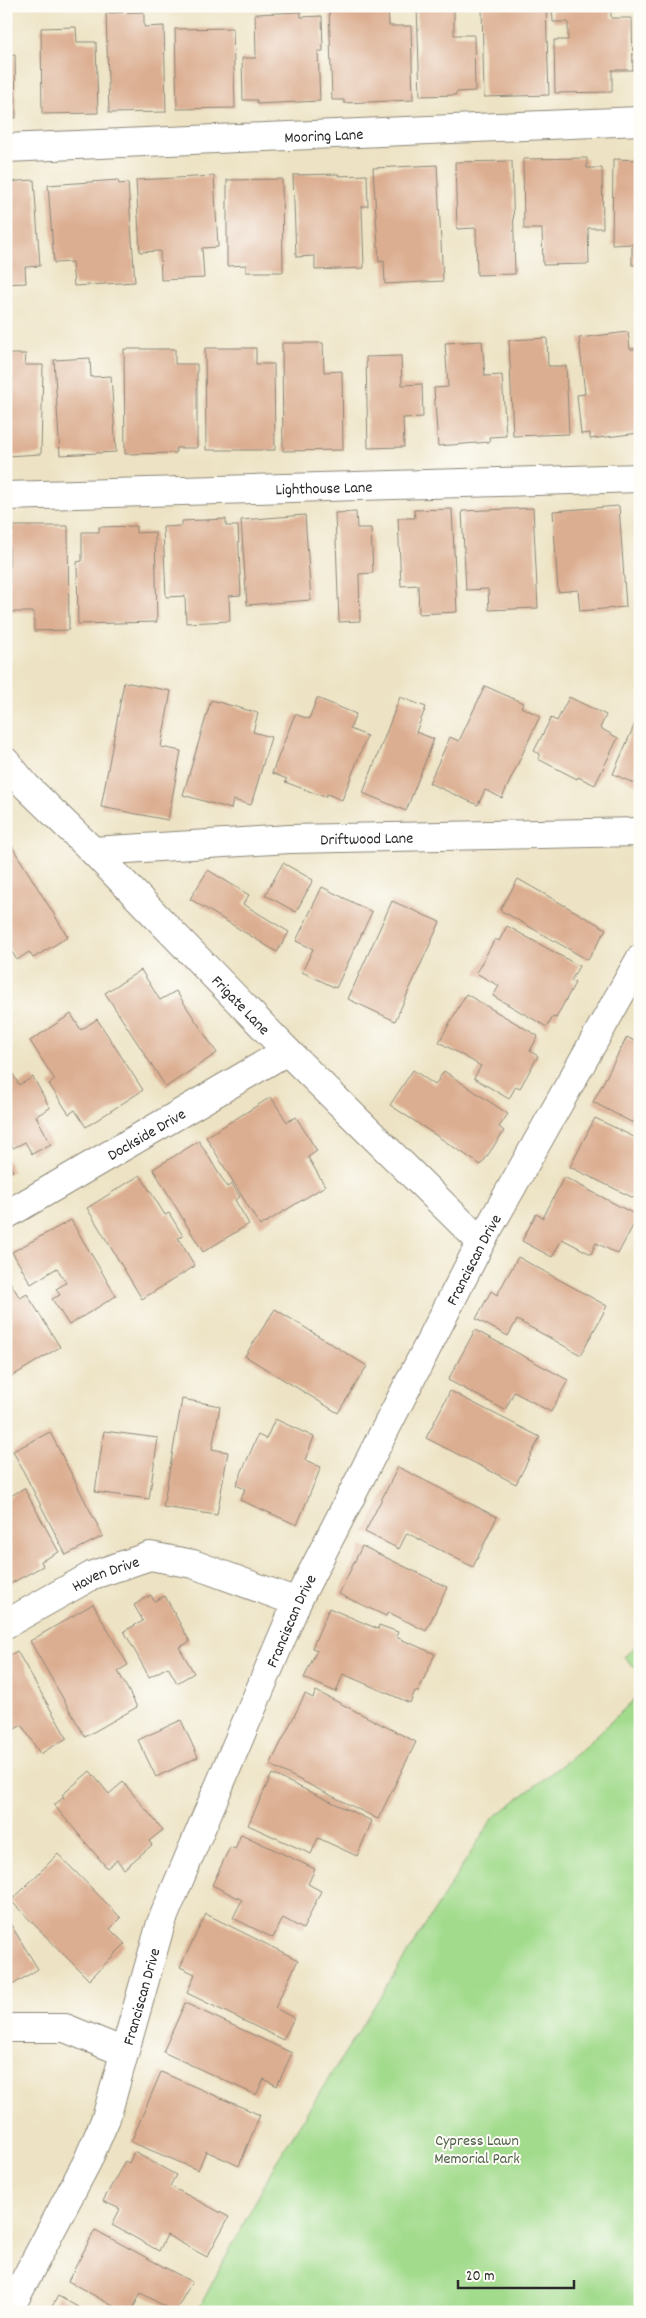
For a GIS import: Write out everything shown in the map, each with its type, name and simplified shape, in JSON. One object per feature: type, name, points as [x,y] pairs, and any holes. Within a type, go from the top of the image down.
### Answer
[{"type":"street","name":"Mooring Lane","points":[[6,148],[640,121]]},
{"type":"street","name":"Lighthouse Lane","points":[[6,496],[640,478]]},
{"type":"street","name":"Frigate Lane","points":[[6,762],[16,792],[92,851],[287,1051],[482,1242]]},
{"type":"street","name":"Driftwood Lane","points":[[92,851],[290,839],[640,832]]},
{"type":"street","name":"Franciscan Drive","points":[[8,2312],[87,2162],[106,2118],[161,1923],[297,1602],[482,1242],[640,959]]},
{"type":"street","name":"Dockside Drive","points":[[6,1215],[287,1051]]},
{"type":"street","name":"Haven Drive","points":[[6,1624],[93,1575],[150,1556],[192,1564],[297,1602]]},
{"type":"street","points":[[6,2028],[65,2028],[124,2052]]},
{"type":"green space","points":[[640,1642],[640,1672],[624,1657]]},
{"type":"green space","name":"Cypress Lawn Memorial Park","points":[[640,1694],[640,2312],[197,2312],[276,2162],[492,1819],[581,1750]]},
{"type":"building","points":[[329,6],[388,6],[389,26],[411,26],[413,100],[344,103],[344,100],[332,100]]},
{"type":"building","points":[[417,6],[454,6],[454,35],[474,35],[475,91],[456,92],[456,95],[420,96]]},
{"type":"building","points":[[482,6],[546,6],[549,95],[484,97]]},
{"type":"building","points":[[552,6],[611,6],[611,18],[632,18],[633,70],[612,70],[612,92],[555,93],[554,40],[568,40],[568,22],[553,22]]},
{"type":"building","points":[[144,12],[144,27],[164,26],[166,112],[109,113],[106,13]]},
{"type":"building","points":[[301,12],[301,17],[322,16],[323,51],[318,51],[320,101],[257,104],[257,100],[243,100],[242,58],[256,58],[255,14]]},
{"type":"building","points":[[76,27],[77,42],[96,42],[98,113],[42,114],[41,28]]},
{"type":"building","points":[[233,28],[235,108],[177,109],[175,29]]},
{"type":"building","points":[[15,55],[16,118],[6,118],[6,56]]},
{"type":"building","points":[[587,158],[587,168],[602,168],[603,228],[588,228],[589,264],[543,265],[542,229],[524,229],[523,159]]},
{"type":"building","points":[[613,159],[640,160],[640,265],[632,265],[632,244],[612,245]]},
{"type":"building","points":[[512,161],[515,274],[477,275],[476,228],[457,229],[455,162]]},
{"type":"building","points":[[437,165],[443,281],[385,284],[384,261],[379,262],[373,168]]},
{"type":"building","points":[[339,174],[338,176],[367,175],[368,206],[362,206],[364,268],[315,270],[315,256],[296,257],[293,175]]},
{"type":"building","points":[[214,176],[218,247],[202,248],[204,278],[161,280],[160,251],[140,252],[136,180]]},
{"type":"building","points":[[282,179],[283,272],[246,272],[246,265],[227,266],[227,180]]},
{"type":"building","points":[[34,180],[40,266],[25,267],[26,283],[6,284],[6,182]]},
{"type":"building","points":[[118,180],[119,184],[128,183],[135,282],[74,286],[72,262],[54,263],[48,185]]},
{"type":"building","points":[[628,332],[630,349],[640,349],[639,433],[590,439],[590,433],[581,434],[577,395],[585,394],[579,338]]},
{"type":"building","points":[[547,338],[548,366],[566,366],[569,434],[513,436],[509,340]]},
{"type":"building","points":[[482,341],[485,376],[502,375],[506,436],[489,437],[490,442],[438,446],[434,388],[448,387],[445,343]]},
{"type":"building","points":[[282,343],[323,343],[324,372],[342,371],[343,450],[283,451]]},
{"type":"building","points":[[205,348],[256,348],[256,364],[274,364],[275,450],[206,450]]},
{"type":"building","points":[[124,349],[175,349],[175,364],[197,364],[197,448],[176,448],[176,453],[125,454]]},
{"type":"building","points":[[6,354],[26,354],[25,365],[43,365],[41,454],[6,456]]},
{"type":"building","points":[[401,356],[402,385],[422,384],[423,417],[403,418],[404,447],[368,448],[366,357]]},
{"type":"building","points":[[90,358],[91,377],[111,376],[116,452],[60,455],[54,360]]},
{"type":"building","points":[[619,506],[626,607],[580,611],[578,590],[558,592],[553,511]]},
{"type":"building","points":[[533,508],[538,608],[489,610],[488,589],[466,590],[462,511]]},
{"type":"building","points":[[452,509],[457,612],[419,614],[418,585],[401,586],[398,518],[415,518],[414,510]]},
{"type":"building","points":[[356,512],[357,528],[371,528],[373,573],[359,574],[360,621],[339,622],[335,513]]},
{"type":"building","points":[[305,515],[311,600],[247,605],[241,520]]},
{"type":"building","points":[[226,519],[226,526],[238,526],[241,595],[229,596],[230,621],[186,623],[185,596],[166,597],[163,527],[182,526],[182,521]]},
{"type":"building","points":[[13,526],[68,526],[69,630],[34,631],[34,612],[9,612],[9,533],[13,533]]},
{"type":"building","points":[[136,526],[136,533],[155,532],[157,622],[78,624],[77,562],[82,561],[82,532],[99,532],[99,527]]},
{"type":"building","points":[[124,682],[171,691],[161,747],[181,751],[168,820],[101,807]]},
{"type":"building","points":[[485,686],[523,703],[521,707],[540,716],[502,798],[485,790],[478,805],[429,783],[450,737],[459,741]]},
{"type":"building","points":[[400,697],[426,707],[416,732],[434,739],[406,811],[363,793]]},
{"type":"building","points":[[569,697],[606,715],[600,728],[618,738],[595,785],[578,777],[577,779],[538,759],[540,754],[534,751],[551,718],[557,721]]},
{"type":"building","points":[[317,698],[356,714],[350,729],[367,736],[342,800],[327,794],[325,797],[285,782],[287,779],[272,773],[295,714],[309,719]]},
{"type":"building","points":[[211,700],[258,713],[253,732],[271,737],[251,805],[233,800],[231,809],[183,795]]},
{"type":"building","points":[[640,712],[640,786],[613,774]]},
{"type":"building","points":[[11,845],[68,937],[33,958],[29,952],[17,960],[6,943],[6,848]]},
{"type":"building","points":[[283,863],[313,880],[296,912],[265,895]]},
{"type":"building","points":[[208,870],[249,895],[243,904],[289,932],[277,952],[190,899]]},
{"type":"building","points":[[518,879],[606,929],[588,960],[500,910]]},
{"type":"building","points":[[322,887],[372,912],[336,988],[302,972],[313,949],[296,941]]},
{"type":"building","points":[[392,901],[440,922],[395,1021],[348,999]]},
{"type":"building","points":[[507,926],[579,966],[571,981],[575,983],[556,1018],[553,1017],[547,1027],[493,996],[499,986],[476,973],[495,939],[499,941]]},
{"type":"building","points":[[141,970],[160,1000],[176,991],[217,1053],[166,1087],[105,993]]},
{"type":"building","points":[[466,994],[538,1036],[530,1051],[538,1056],[520,1088],[516,1086],[509,1099],[474,1078],[481,1066],[439,1042]]},
{"type":"building","points":[[71,1014],[81,1030],[97,1019],[143,1090],[86,1127],[75,1110],[69,1114],[49,1084],[55,1080],[30,1041]]},
{"type":"building","points":[[627,1037],[640,1044],[640,1110],[633,1123],[593,1102]]},
{"type":"building","points":[[6,1062],[19,1085],[33,1077],[50,1108],[36,1116],[51,1144],[32,1154],[25,1142],[13,1148],[6,1136]]},
{"type":"building","points":[[413,1070],[435,1085],[444,1071],[508,1114],[499,1127],[504,1131],[481,1165],[390,1105]]},
{"type":"building","points":[[271,1097],[287,1122],[296,1117],[317,1151],[308,1157],[325,1186],[260,1226],[206,1137]]},
{"type":"building","points":[[595,1118],[640,1140],[640,1201],[570,1167]]},
{"type":"building","points":[[199,1141],[227,1187],[232,1184],[240,1197],[235,1200],[249,1224],[203,1252],[153,1169]]},
{"type":"building","points":[[6,1158],[13,1171],[6,1175]]},
{"type":"building","points":[[140,1175],[165,1215],[169,1213],[183,1236],[178,1238],[195,1266],[142,1299],[87,1208]]},
{"type":"building","points":[[564,1177],[638,1216],[618,1254],[596,1243],[591,1254],[562,1239],[552,1257],[522,1241],[536,1214],[543,1218]]},
{"type":"building","points":[[71,1220],[116,1296],[69,1325],[52,1299],[60,1295],[56,1289],[66,1283],[57,1268],[31,1284],[12,1252]]},
{"type":"building","points":[[518,1257],[607,1306],[581,1355],[517,1320],[508,1336],[476,1319],[491,1291],[497,1295]]},
{"type":"building","points":[[6,1276],[20,1298],[27,1294],[60,1347],[6,1380]]},
{"type":"building","points":[[275,1309],[367,1366],[338,1413],[245,1356]]},
{"type":"building","points":[[475,1330],[568,1380],[551,1412],[514,1392],[505,1410],[448,1380]]},
{"type":"building","points":[[450,1391],[540,1437],[516,1484],[426,1438]]},
{"type":"building","points":[[182,1399],[220,1406],[212,1449],[228,1452],[217,1515],[163,1507]]},
{"type":"building","points":[[275,1419],[314,1437],[305,1460],[321,1467],[297,1525],[240,1500],[245,1489],[236,1485],[258,1435],[266,1439]]},
{"type":"building","points":[[104,1431],[158,1438],[149,1499],[95,1492]]},
{"type":"building","points":[[50,1432],[103,1536],[66,1555],[13,1451]]},
{"type":"building","points":[[398,1467],[497,1517],[473,1567],[407,1533],[399,1549],[365,1532]]},
{"type":"building","points":[[24,1488],[59,1552],[41,1561],[43,1566],[10,1584],[6,1577],[6,1499]]},
{"type":"building","points":[[362,1546],[447,1587],[426,1631],[388,1612],[386,1616],[339,1594]]},
{"type":"building","points":[[151,1595],[154,1601],[165,1596],[190,1642],[179,1647],[194,1673],[177,1683],[168,1667],[149,1677],[124,1631],[143,1621],[134,1605]]},
{"type":"building","points":[[93,1604],[128,1665],[118,1671],[137,1707],[85,1737],[30,1641]]},
{"type":"building","points":[[329,1608],[378,1629],[379,1625],[398,1632],[396,1637],[435,1654],[418,1692],[415,1691],[410,1703],[343,1674],[336,1692],[304,1678],[317,1650],[312,1648]]},
{"type":"building","points":[[17,1651],[67,1738],[40,1754],[22,1725],[6,1734],[6,1657]]},
{"type":"building","points":[[316,1691],[416,1742],[378,1819],[270,1765],[305,1694],[313,1698]]},
{"type":"building","points":[[181,1720],[198,1757],[156,1777],[138,1740]]},
{"type":"building","points":[[90,1771],[109,1794],[123,1782],[163,1830],[149,1841],[152,1845],[124,1869],[117,1860],[107,1868],[54,1805],[64,1797],[62,1795]]},
{"type":"building","points":[[272,1774],[372,1821],[357,1856],[318,1838],[311,1854],[248,1825]]},
{"type":"building","points":[[241,1834],[315,1869],[308,1884],[321,1891],[303,1929],[283,1918],[273,1938],[233,1918],[242,1900],[212,1885],[230,1847],[235,1849]]},
{"type":"building","points":[[58,1854],[121,1918],[110,1929],[125,1944],[89,1980],[11,1901]]},
{"type":"building","points":[[206,1914],[298,1960],[275,2008],[294,2018],[283,2040],[187,1993],[195,1974],[180,1967]]},
{"type":"building","points":[[6,1917],[38,1969],[6,1989]]},
{"type":"building","points":[[185,2003],[292,2053],[277,2086],[264,2079],[256,2095],[163,2052]]},
{"type":"building","points":[[161,2072],[260,2115],[239,2166],[206,2151],[198,2170],[131,2142]]},
{"type":"building","points":[[134,2152],[176,2175],[170,2186],[229,2217],[207,2257],[167,2235],[159,2251],[112,2225],[120,2209],[103,2201],[125,2161],[129,2163]]},
{"type":"building","points":[[95,2230],[192,2282],[175,2312],[141,2293],[131,2312],[124,2312],[68,2281]]},
{"type":"building","points":[[58,2296],[87,2312],[49,2312]]}]
